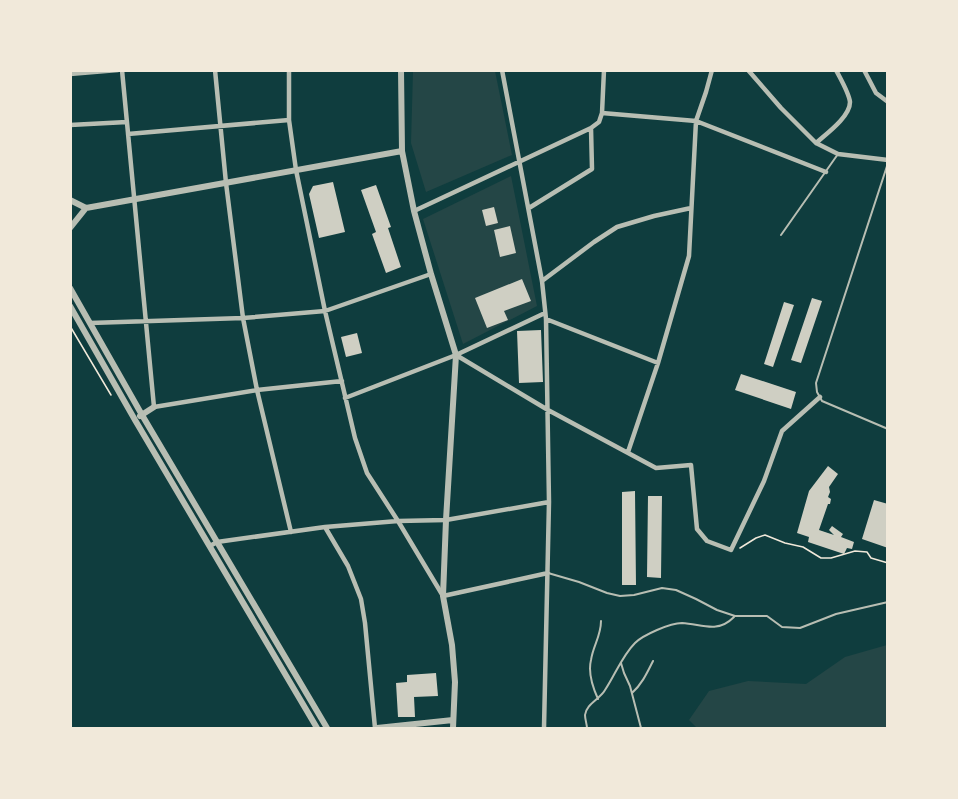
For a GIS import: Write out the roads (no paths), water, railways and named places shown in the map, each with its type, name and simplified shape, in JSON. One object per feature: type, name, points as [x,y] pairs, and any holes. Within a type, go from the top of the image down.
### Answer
[{"type":"street","points":[[70,74],[120,70],[154,407]]},
{"type":"street","points":[[215,70],[243,318],[257,390],[291,532]]},
{"type":"street","points":[[289,70],[288,120],[296,170],[325,311],[355,438],[367,472],[443,596]]},
{"type":"street","points":[[401,70],[402,151],[430,274],[456,356],[443,596],[452,645],[455,682],[453,729]]},
{"type":"street","points":[[502,70],[542,281],[546,320],[549,502],[544,729]]},
{"type":"street","points":[[414,211],[591,128],[599,122],[602,113],[604,70]]},
{"type":"street","points":[[628,452],[658,363],[689,256],[696,122],[712,70]]},
{"type":"street","points":[[748,70],[816,143],[838,154],[888,162]]},
{"type":"street","points":[[816,143],[841,120],[848,110],[850,101],[836,70]]},
{"type":"street","points":[[864,70],[876,93],[888,102]]},
{"type":"street","points":[[602,113],[696,122],[826,172]]},
{"type":"street","points":[[128,134],[288,120]]},
{"type":"street","points":[[70,125],[127,122]]},
{"type":"street","points":[[528,208],[592,170],[591,128]]},
{"type":"street","points":[[70,200],[86,208],[402,151]]},
{"type":"street","points":[[70,228],[86,208]]},
{"type":"street","points":[[542,281],[617,227],[691,208]]},
{"type":"street","points":[[90,323],[243,318],[325,311],[430,274]]},
{"type":"street","points":[[70,288],[327,729]]},
{"type":"street","points":[[70,306],[317,729]]},
{"type":"street","points":[[345,398],[456,356],[545,313]]},
{"type":"street","points":[[546,320],[658,363]]},
{"type":"street","points":[[456,356],[548,410],[656,468],[691,465],[698,529],[707,541],[731,550],[764,482],[782,431],[820,397]]},
{"type":"street","points":[[135,420],[154,407],[257,390],[342,381]]},
{"type":"street","points":[[210,546],[217,542],[325,527],[446,520],[549,502]]},
{"type":"street","points":[[325,527],[348,566],[361,599],[376,729],[453,720]]},
{"type":"street","points":[[443,596],[548,573]]},
{"type":"lane","points":[[781,235],[838,154]]},
{"type":"lane","points":[[888,162],[816,383],[817,392],[822,401],[888,429]]},
{"type":"lane","points":[[548,573],[620,596],[662,588],[676,590],[735,616],[767,616],[782,627],[800,628],[836,614],[888,602]]},
{"type":"lane","points":[[587,729],[585,714],[590,704],[598,699],[607,688],[636,642],[668,626],[681,623],[717,627],[728,624],[735,616]]},
{"type":"lane","points":[[598,699],[592,681],[590,661],[601,631],[601,621]]},
{"type":"lane","points":[[632,693],[646,675],[653,661]]},
{"type":"lane","points":[[621,663],[632,693],[641,729]]}]
